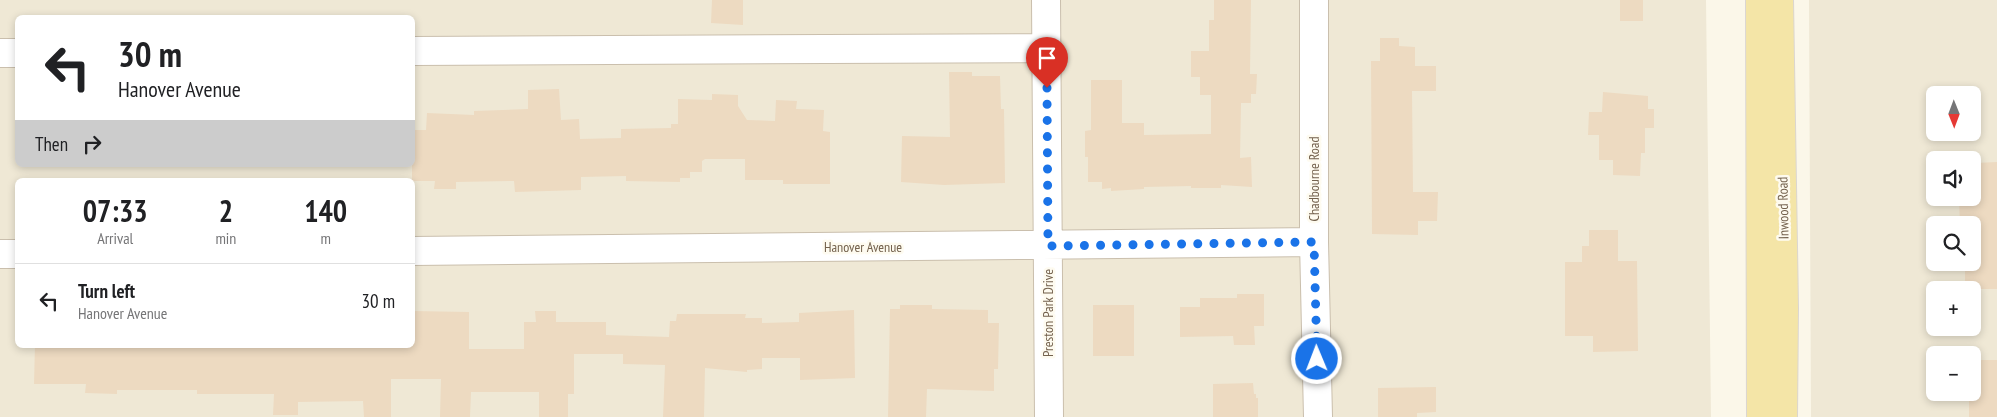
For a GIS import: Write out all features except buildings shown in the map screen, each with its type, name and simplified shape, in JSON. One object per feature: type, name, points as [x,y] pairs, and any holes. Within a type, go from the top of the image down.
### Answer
[{"type":"main road","name":"Inwood Road","points":[[1760,0],[1772,361],[1783,417]]},
{"type":"main road","name":"Inwood Road","points":[[1761,417],[1772,361],[1782,184],[1779,0]]},
{"type":"street","name":"Preston Park Drive","points":[[1046,0],[1049,417]]},
{"type":"street","name":"Chadbourne Road","points":[[1314,0],[1314,242],[1318,417]]},
{"type":"street","points":[[415,51],[1046,48]]},
{"type":"street","points":[[0,53],[15,53]]},
{"type":"street","name":"Hanover Avenue","points":[[415,251],[1314,242]]},
{"type":"street","points":[[0,254],[15,254]]},
{"type":"shaded area","points":[[0,0],[1706,0],[1711,417],[0,417]]},
{"type":"shaded area","points":[[1809,0],[1997,0],[1997,417],[1811,417]]},
{"type":"route","points":[[1047,88],[1048,246],[1314,242],[1317,359]]}]
